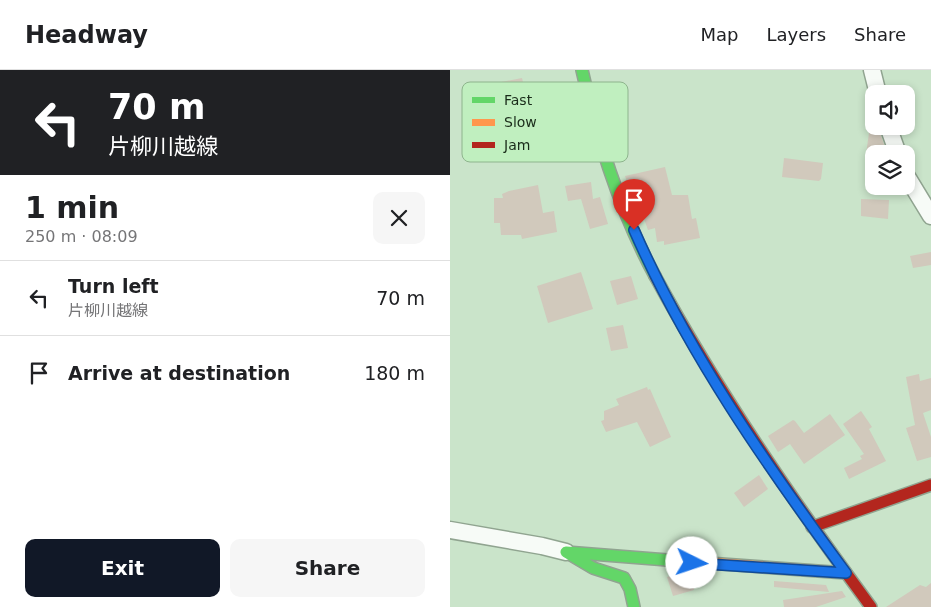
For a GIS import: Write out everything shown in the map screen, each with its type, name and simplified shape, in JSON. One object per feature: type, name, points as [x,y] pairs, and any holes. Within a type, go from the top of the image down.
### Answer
[{"type":"main road","points":[[606,162],[613,184],[654,277],[720,389],[812,527],[870,607]]},
{"type":"main road","points":[[812,527],[858,509],[931,485]]},
{"type":"main road","points":[[566,552],[846,573]]},
{"type":"main road","points":[[566,552],[594,568],[624,578],[630,589],[634,607]]},
{"type":"street","points":[[872,70],[876,85]]},
{"type":"street","points":[[915,189],[931,216]]},
{"type":"street","points":[[450,530],[566,552]]},
{"type":"building","points":[[522,78],[523,82],[501,82]]},
{"type":"building","points":[[869,135],[881,135],[884,145],[867,145]]},
{"type":"building","points":[[784,158],[823,163],[821,179],[819,181],[782,177]]},
{"type":"building","points":[[665,167],[672,195],[688,195],[692,219],[696,218],[700,238],[664,245],[664,241],[657,242],[655,228],[648,230],[643,216],[645,215],[641,192],[634,194],[633,189],[630,190],[625,176]]},
{"type":"building","points":[[591,182],[593,199],[600,197],[608,224],[590,229],[581,199],[568,201],[565,186]]},
{"type":"building","points":[[538,185],[543,213],[554,211],[557,232],[522,239],[521,235],[501,235],[500,223],[494,223],[494,198],[503,198],[502,194],[509,191]]},
{"type":"building","points":[[861,199],[889,200],[888,219],[861,216]]},
{"type":"building","points":[[931,252],[931,265],[913,268],[910,256]]},
{"type":"building","points":[[581,272],[593,309],[548,323],[537,286]]},
{"type":"building","points":[[631,276],[638,299],[617,305],[610,281]]},
{"type":"building","points":[[623,325],[628,348],[611,351],[606,328]]},
{"type":"building","points":[[919,374],[920,381],[931,378],[931,410],[923,413],[931,437],[931,457],[917,461],[906,428],[915,425],[906,377]]},
{"type":"building","points":[[647,387],[648,390],[650,389],[671,437],[650,447],[637,422],[606,432],[601,421],[604,420],[604,411],[619,405],[616,399]]},
{"type":"building","points":[[861,411],[872,427],[869,429],[886,461],[849,479],[844,468],[862,459],[860,456],[864,454],[843,424]]},
{"type":"building","points":[[830,414],[845,435],[804,464],[790,444],[778,452],[768,436],[793,420],[804,433]]},
{"type":"building","points":[[759,475],[768,489],[744,507],[734,493]]},
{"type":"building","points":[[678,574],[699,576],[702,584],[694,587],[694,590],[673,596],[667,577]]},
{"type":"building","points":[[774,581],[826,585],[829,592],[774,587]]},
{"type":"building","points":[[931,583],[931,607],[886,607],[920,585],[926,587]]},
{"type":"building","points":[[842,591],[846,597],[816,607],[784,607],[783,600]]},
{"type":"traffic: fast","points":[[582,70],[585,82]]},
{"type":"traffic: fast","points":[[607,162],[631,227],[655,276]]},
{"type":"traffic: fast","points":[[634,607],[630,589],[624,578],[593,568],[566,552],[680,561]]},
{"type":"traffic: slow","points":[[680,561],[846,573]]},
{"type":"traffic: jam","points":[[655,276],[730,404],[813,527],[871,607]]},
{"type":"traffic: jam","points":[[812,527],[931,485]]},
{"type":"route","points":[[634,230],[654,277],[720,389],[812,527],[846,573],[692,563]]}]
